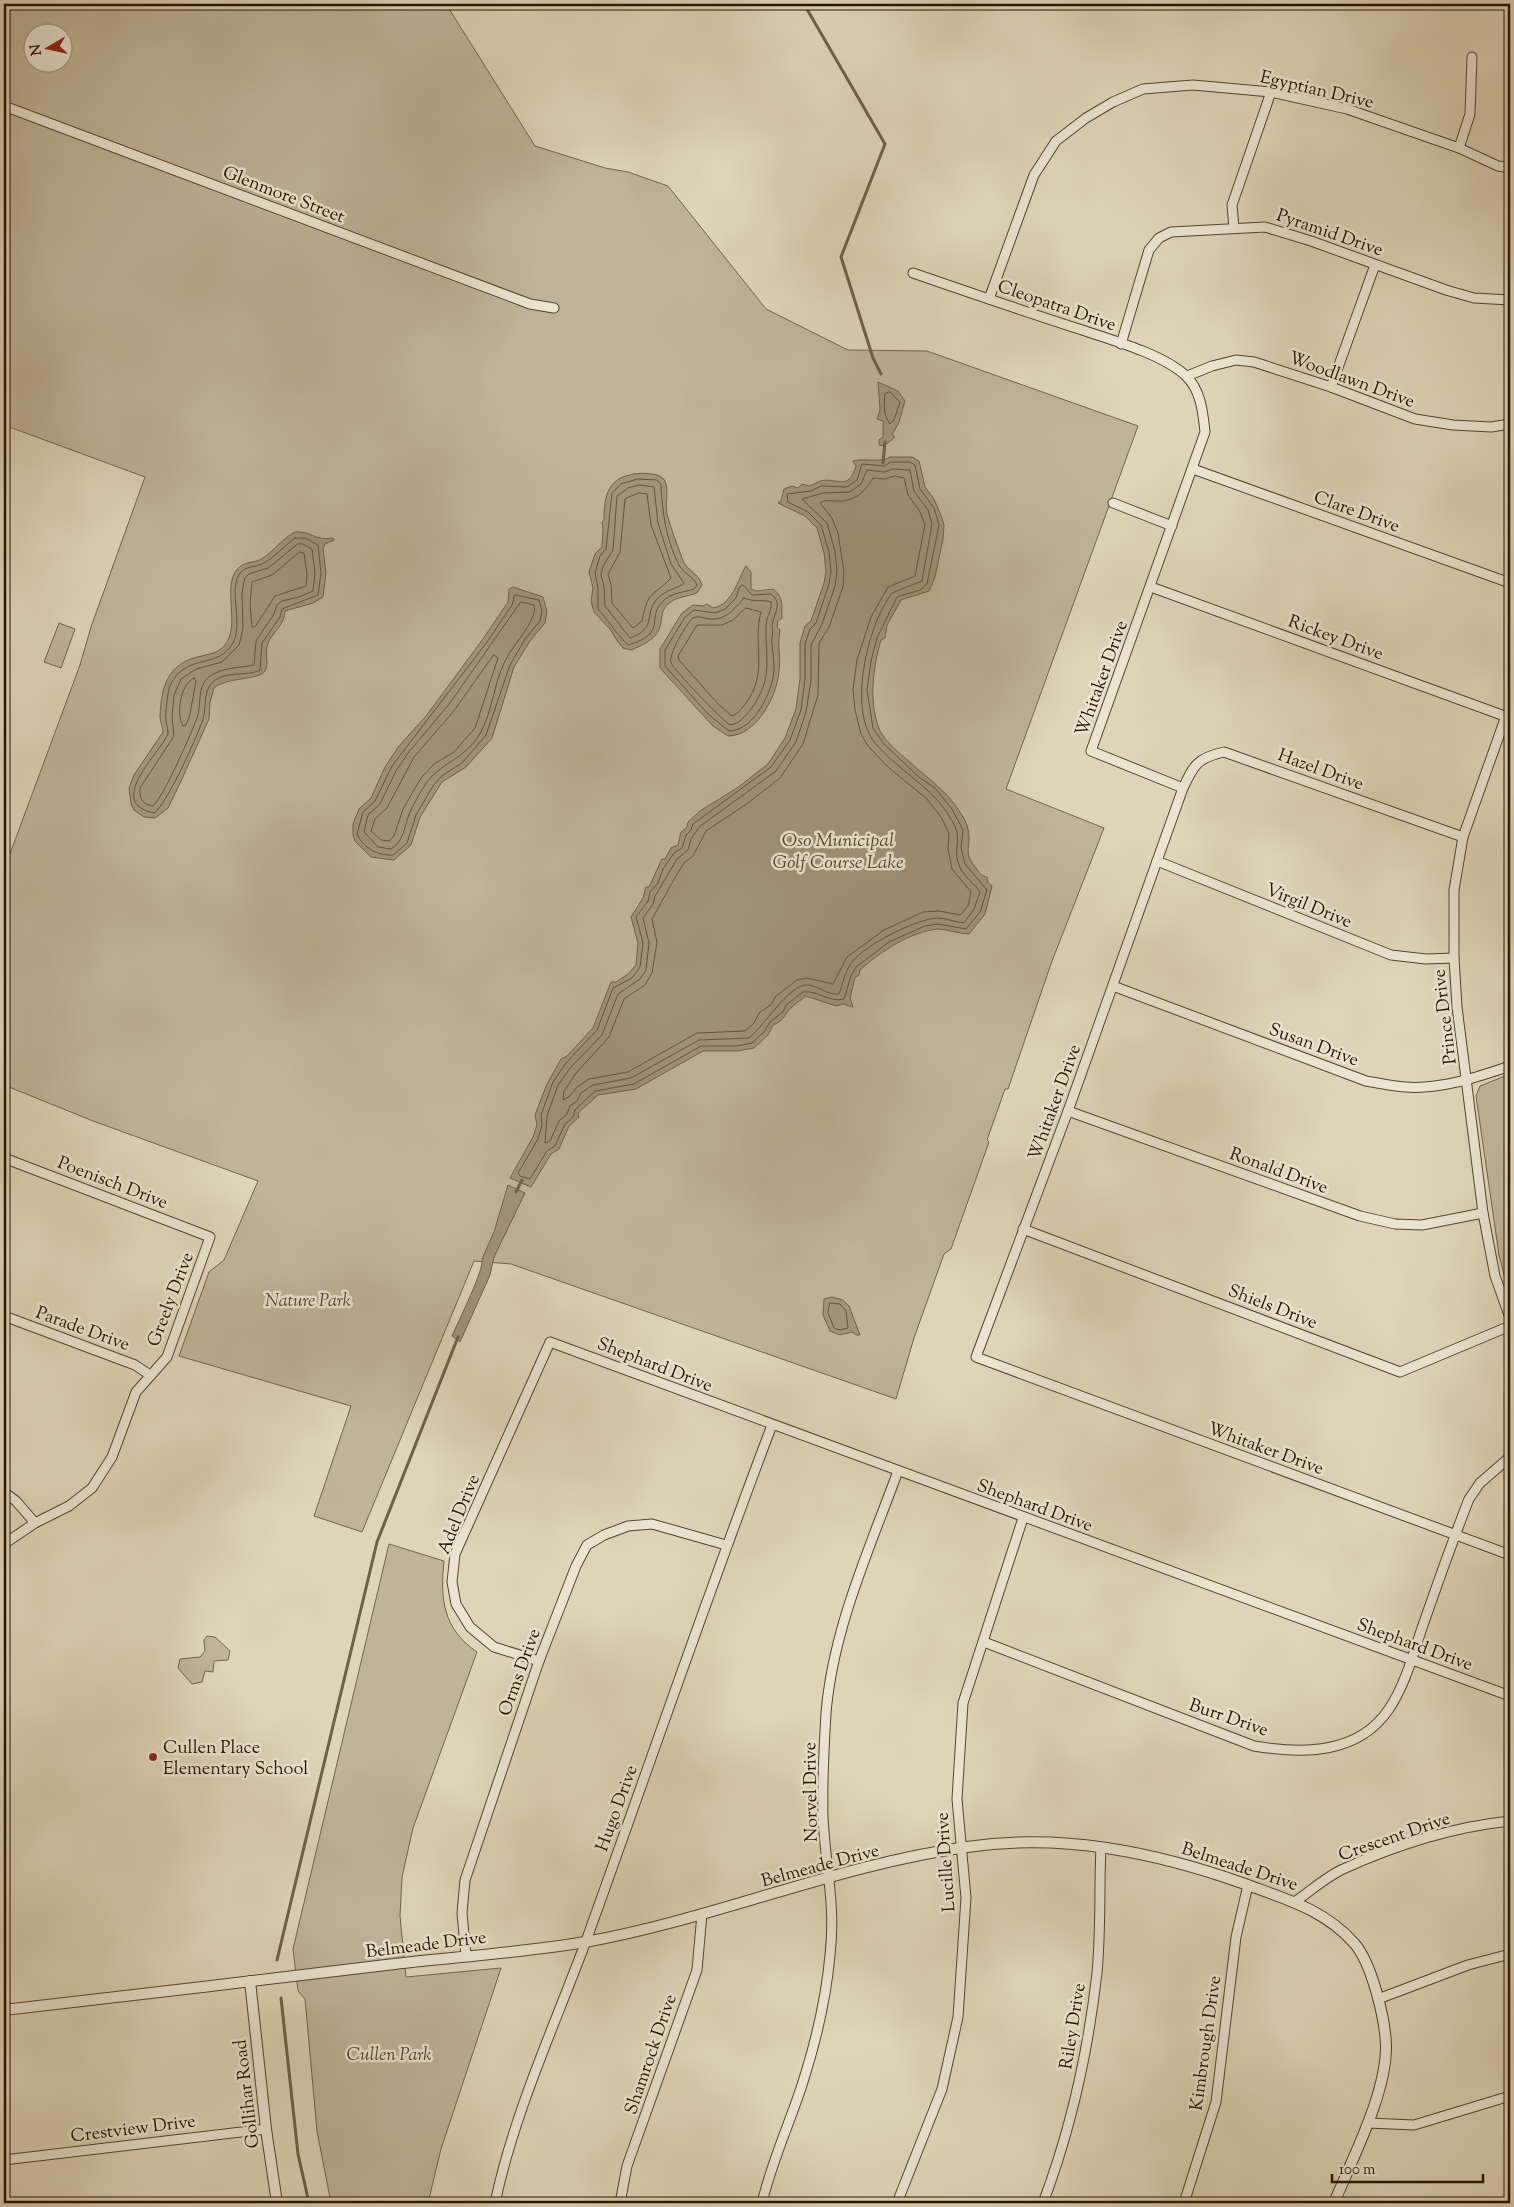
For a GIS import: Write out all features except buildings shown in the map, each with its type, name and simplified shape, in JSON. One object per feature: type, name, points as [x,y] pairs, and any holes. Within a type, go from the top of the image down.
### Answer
[{"type":"street","points":[[1459,148],[1470,114],[1472,57]]},
{"type":"street","name":"Egyptian Drive","points":[[989,299],[1034,175],[1056,140],[1086,118],[1113,102],[1143,89],[1193,85],[1271,92],[1347,109],[1459,148],[1498,166],[1510,168]]},
{"type":"street","points":[[1234,228],[1232,205],[1271,92]]},
{"type":"street","name":"Glenmore Street","points":[[4,106],[530,304],[554,308]]},
{"type":"street","name":"Pyramid Drive","points":[[1121,344],[1149,250],[1159,238],[1172,232],[1265,227],[1311,241],[1446,290],[1474,298],[1510,300]]},
{"type":"street","points":[[1331,387],[1375,265]]},
{"type":"street","name":"Cleopatra Drive","points":[[913,273],[1121,344],[1170,364],[1187,376]]},
{"type":"street","name":"Woodlawn Drive","points":[[1187,376],[1228,362],[1254,362],[1331,387],[1415,419],[1453,425],[1490,427],[1510,424]]},
{"type":"street","name":"Whitaker Drive","points":[[1187,376],[1197,392],[1203,409],[1205,432],[1092,751],[1183,788],[1068,1111],[976,1357],[1510,1555]]},
{"type":"street","name":"Clare Drive","points":[[1193,469],[1510,583]]},
{"type":"street","points":[[1113,503],[1172,526]]},
{"type":"street","name":"Rickey Drive","points":[[1151,587],[1508,717]]},
{"type":"street","name":"Prince Drive","points":[[1508,717],[1463,837],[1454,890],[1454,958],[1457,1007],[1468,1080],[1483,1213],[1495,1276],[1510,1318]]},
{"type":"street","name":"Hazel Drive","points":[[1183,788],[1194,765],[1208,755],[1224,752],[1463,837]]},
{"type":"street","name":"Virgil Drive","points":[[1157,861],[1391,955],[1426,959],[1454,958]]},
{"type":"street","name":"Susan Drive","points":[[1113,986],[1366,1081],[1406,1087],[1439,1085],[1468,1080],[1510,1066]]},
{"type":"street","name":"Ronald Drive","points":[[1068,1111],[1360,1216],[1395,1224],[1422,1225],[1483,1213]]},
{"type":"street","name":"Poenisch Drive","points":[[4,1158],[210,1237]]},
{"type":"street","name":"Shiels Drive","points":[[1023,1229],[1400,1372],[1510,1326]]},
{"type":"street","name":"Greely Drive","points":[[4,1544],[35,1523],[69,1506],[92,1488],[112,1457],[136,1392],[167,1357],[210,1237]]},
{"type":"street","name":"Parade Drive","points":[[4,1316],[136,1364],[150,1374]]},
{"type":"street","name":"Shephard Drive","points":[[550,1342],[1510,1696]]},
{"type":"street","name":"Adel Drive","points":[[539,1661],[494,1647],[470,1627],[456,1604],[452,1582],[455,1554],[550,1342]]},
{"type":"street","name":"Hugo Drive","points":[[495,2203],[519,2118],[586,1942],[726,1545],[772,1425]]},
{"type":"street","name":"Burr Drive","points":[[984,1642],[1254,1746],[1289,1752],[1331,1748],[1351,1740],[1364,1732],[1388,1710],[1398,1692],[1411,1660],[1454,1535],[1469,1499],[1495,1468],[1510,1457]]},
{"type":"street","name":"Norvel Drive","points":[[762,2203],[776,2154],[800,2090],[824,2001],[833,1920],[823,1816],[826,1714],[833,1662],[844,1618],[898,1471]]},
{"type":"street","points":[[4,1492],[16,1501],[35,1523]]},
{"type":"street","name":"Lucille Drive","points":[[897,2203],[942,2089],[958,2017],[966,1898],[957,1799],[963,1703],[1023,1518]]},
{"type":"street","name":"Orms Drive","points":[[466,1956],[462,1913],[465,1880],[539,1661],[576,1566],[587,1545],[604,1534],[628,1526],[652,1524],[726,1545]]},
{"type":"street","name":"Crescent Drive","points":[[1296,1901],[1339,1871],[1382,1854],[1427,1838],[1480,1824],[1510,1821]]},
{"type":"street","name":"Belmeade Drive","points":[[4,2010],[586,1942],[702,1914],[830,1876],[962,1847],[1017,1842],[1054,1842],[1101,1847],[1148,1854],[1195,1866],[1296,1901],[1331,1923],[1355,1944],[1372,1974],[1386,2046],[1381,2081],[1368,2123],[1334,2203]]},
{"type":"street","name":"Riley Drive","points":[[1043,2203],[1062,2148],[1081,2078],[1097,1972],[1101,1847]]},
{"type":"street","name":"Kimbrough Drive","points":[[1184,2203],[1216,2102],[1236,1937],[1248,1885]]},
{"type":"street","name":"Shamrock Drive","points":[[620,2203],[627,2166],[696,1970],[702,1914]]},
{"type":"street","points":[[1378,2000],[1468,1965],[1510,1954]]},
{"type":"street","name":"Gollihar Road","points":[[250,1981],[266,2129],[277,2203]]},
{"type":"street","points":[[1368,2123],[1414,2125],[1510,2096]]},
{"type":"street","name":"Crestview Drive","points":[[4,2160],[266,2129]]},
{"type":"green space","name":"Nature Park","points":[[4,4],[446,4],[535,146],[605,168],[628,172],[668,186],[766,309],[848,350],[927,351],[1138,426],[1006,789],[1104,828],[1052,961],[1008,1089],[1005,1089],[987,1140],[989,1142],[951,1249],[944,1254],[914,1338],[896,1399],[511,1264],[474,1261],[362,1532],[314,1516],[351,1406],[179,1356],[209,1272],[224,1260],[258,1181],[93,1121],[4,1085],[4,870],[80,665],[91,627],[145,477],[4,425]]},
{"type":"green space","points":[[59,623],[75,629],[61,668],[44,662]]},
{"type":"green space","points":[[1510,1074],[1510,1299],[1499,1255],[1476,1096],[1480,1086]]},
{"type":"green space","name":"Cullen Park","points":[[389,1544],[444,1561],[443,1588],[446,1612],[457,1633],[477,1652],[413,1828],[402,1877],[400,1916],[406,1977],[501,1968],[441,2149],[428,2203],[331,2203],[317,2131],[305,1999],[298,1991],[293,1949]]},
{"type":"green space","points":[[207,1636],[215,1637],[230,1651],[228,1660],[214,1661],[213,1672],[205,1671],[202,1682],[192,1684],[178,1668],[180,1659],[200,1657],[205,1651],[204,1640]]},
{"type":"water","points":[[878,382],[898,391],[905,401],[899,422],[892,435],[895,437],[884,446],[879,445],[879,440],[883,437],[883,421],[877,419],[880,410]]},
{"type":"water","name":"Oso Municipal Golf Course Lake","points":[[890,457],[912,457],[919,461],[925,487],[934,499],[944,525],[935,577],[929,591],[901,600],[887,625],[885,638],[881,640],[873,683],[875,715],[878,726],[891,745],[947,796],[965,820],[969,835],[969,857],[979,873],[987,877],[988,883],[992,886],[985,914],[969,934],[942,929],[927,931],[907,938],[877,956],[860,970],[859,975],[855,977],[850,998],[853,1007],[843,1004],[836,1006],[806,996],[792,1007],[780,1021],[773,1025],[768,1035],[754,1048],[737,1051],[703,1051],[636,1089],[598,1095],[578,1113],[579,1117],[569,1126],[559,1149],[551,1154],[531,1187],[510,1178],[533,1137],[537,1125],[535,1115],[547,1084],[561,1059],[567,1056],[593,1028],[611,982],[616,982],[628,974],[636,965],[638,943],[631,917],[643,898],[646,887],[649,887],[662,859],[665,859],[671,848],[678,845],[681,832],[687,827],[688,822],[700,811],[737,788],[768,764],[785,738],[796,709],[800,679],[800,643],[805,626],[811,621],[824,583],[826,571],[824,553],[817,528],[805,516],[778,503],[781,501],[784,489],[792,486],[798,488],[802,484],[809,486],[826,480],[846,481],[850,479],[856,466],[853,461],[882,460]]},
{"type":"water","points":[[646,473],[659,476],[665,481],[667,488],[667,514],[674,536],[686,566],[702,585],[697,593],[671,601],[663,610],[660,628],[654,637],[631,650],[623,648],[610,629],[594,612],[591,601],[593,588],[589,572],[595,554],[602,547],[602,522],[604,520],[607,494],[617,480],[633,474]]},
{"type":"water","points":[[295,532],[326,539],[333,538],[334,540],[325,544],[323,549],[326,573],[323,597],[313,603],[285,611],[281,624],[267,645],[267,665],[262,674],[220,684],[214,688],[210,702],[209,719],[168,808],[155,818],[144,817],[134,810],[131,804],[129,788],[134,775],[163,732],[160,719],[162,695],[169,677],[181,664],[190,659],[216,652],[225,645],[232,624],[231,591],[235,572],[244,564],[263,558]]},
{"type":"water","points":[[746,566],[751,572],[751,589],[757,591],[773,589],[781,599],[782,618],[778,621],[777,627],[780,630],[779,671],[774,692],[756,722],[738,734],[728,736],[713,726],[660,668],[660,649],[682,613],[693,605],[703,606],[707,604],[713,608],[725,602],[734,591]]},
{"type":"water","points":[[513,587],[543,597],[547,611],[545,623],[530,641],[514,667],[492,738],[466,767],[442,782],[420,817],[411,845],[394,860],[371,857],[355,841],[353,835],[353,824],[359,809],[371,798],[385,767],[399,746],[426,716],[483,639],[508,602],[509,589]]},
{"type":"water","points":[[508,1185],[525,1193],[494,1257],[490,1275],[460,1342],[452,1336],[479,1273],[482,1259],[494,1232]]},
{"type":"water","points":[[832,1297],[843,1300],[849,1306],[860,1335],[852,1332],[840,1335],[830,1331],[823,1315],[824,1299]]},
{"type":"waterway","points":[[804,4],[885,144],[841,257],[873,358],[881,374]]},
{"type":"waterway","points":[[883,463],[885,442]]},
{"type":"waterway","points":[[516,1192],[522,1180]]},
{"type":"waterway","points":[[277,1960],[377,1542],[458,1337]]},
{"type":"waterway","points":[[281,1998],[298,2154],[309,2203]]},
{"type":"place","name":"Cullen Place Elementary School","points":[[153,1757]]}]
